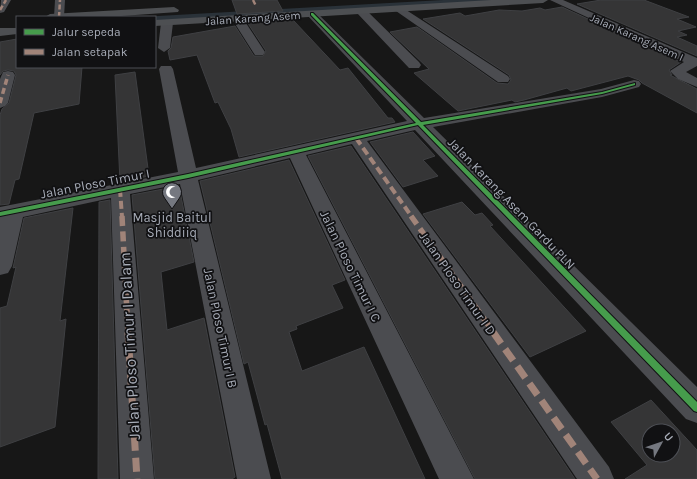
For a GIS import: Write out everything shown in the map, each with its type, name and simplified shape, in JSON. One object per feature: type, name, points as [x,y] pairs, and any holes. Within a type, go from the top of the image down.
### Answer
[{"type":"main road","name":"Jalan Karang Asem","points":[[161,23],[238,19],[317,8],[362,11],[543,0]]},
{"type":"main road","name":"Jalan Karang Asem","points":[[248,6],[263,6]]},
{"type":"main road","points":[[59,16],[108,15],[184,10]]},
{"type":"main road","points":[[0,32],[16,31]]},
{"type":"street","points":[[2,16],[6,0]]},
{"type":"street","points":[[59,16],[60,0]]},
{"type":"street","name":"Jalan Karang Asem I","points":[[555,0],[696,63]]},
{"type":"street","name":"Jalan Karang Asem Gardu PLN","points":[[317,8],[419,124],[697,408]]},
{"type":"street","points":[[400,9],[503,79]]},
{"type":"street","points":[[362,11],[414,65]]},
{"type":"street","points":[[238,19],[259,52]]},
{"type":"street","points":[[161,23],[164,48]]},
{"type":"street","name":"Jalan Karang Asem I","points":[[696,63],[677,72],[697,83]]},
{"type":"street","name":"Jalan Ploso Timur I B","points":[[166,69],[254,479]]},
{"type":"street","points":[[0,103],[8,75]]},
{"type":"street","points":[[188,176],[419,124],[602,93],[634,84]]},
{"type":"street","name":"Jalan Ploso Timur I D","points":[[356,138],[597,479]]},
{"type":"street","name":"Jalan Ploso Timur I C","points":[[295,151],[457,479]]},
{"type":"street","name":"Jalan Ploso Timur I","points":[[0,266],[7,212],[188,176]]},
{"type":"street","name":"Jalan Ploso Timur I Dalam","points":[[120,189],[137,479]]},
{"type":"shaded area","points":[[443,0],[507,0],[156,21],[156,16]]},
{"type":"building","points":[[232,0],[277,0],[283,11],[237,14]]},
{"type":"building","points":[[601,0],[644,0],[689,17],[677,19],[696,27],[678,31],[687,35],[677,37],[697,46],[697,56],[577,4]]},
{"type":"building","points":[[562,7],[681,62],[669,70],[672,75],[670,75],[697,89],[697,113],[639,80],[628,76],[571,91],[567,88],[515,102],[512,100],[458,111],[414,73],[429,69],[390,32],[417,27],[497,83],[508,84],[511,80],[509,75],[423,19],[460,13],[465,16],[499,10],[522,11],[540,8],[545,10]]},
{"type":"building","points":[[293,20],[340,70],[348,68],[388,118],[392,118],[395,122],[239,157],[231,129],[218,102],[215,103],[197,55],[170,60],[168,51],[171,48],[173,37],[235,26],[254,56],[263,56],[266,51],[247,22]]},
{"type":"building","points":[[16,39],[16,68],[82,68],[79,104],[34,113],[19,179],[15,180],[9,204],[0,205],[0,115],[2,109],[9,103],[16,75],[14,71],[8,70],[3,71],[0,75],[0,42]]},
{"type":"building","points":[[135,72],[149,176],[120,182],[115,75]]},
{"type":"building","points":[[413,132],[435,156],[423,160],[438,176],[403,187],[370,142]]},
{"type":"building","points":[[351,146],[575,479],[475,479],[308,156]]},
{"type":"building","points":[[289,160],[345,280],[332,285],[343,308],[296,326],[297,329],[289,332],[302,371],[364,347],[425,479],[282,479],[267,424],[265,425],[248,362],[244,364],[200,181]]},
{"type":"building","points":[[179,186],[194,262],[161,272],[167,330],[204,318],[235,477],[232,479],[155,479],[132,195]]},
{"type":"building","points":[[110,200],[118,479],[98,479],[99,202]]},
{"type":"building","points":[[462,202],[475,215],[482,213],[493,225],[490,226],[586,331],[530,357],[423,214]]},
{"type":"building","points":[[73,208],[60,321],[66,319],[55,427],[0,447],[0,308],[7,306],[16,267],[13,268],[24,218]]},
{"type":"building","points":[[651,400],[672,423],[641,423],[641,458],[611,422]]},
{"type":"building","points":[[681,433],[697,450],[697,479],[625,479],[647,465],[645,463],[681,463]]},
{"type":"marked path","points":[[0,10],[6,0]]},
{"type":"marked path","points":[[59,16],[60,0]]},
{"type":"marked path","points":[[253,0],[256,6]]},
{"type":"marked path","points":[[0,103],[8,75]]},
{"type":"marked path","points":[[356,138],[597,479]]},
{"type":"marked path","points":[[120,189],[137,479]]},
{"type":"cycle path","points":[[312,14],[697,408]]},
{"type":"cycle path","points":[[0,214],[188,176],[413,125],[602,93],[634,84]]},
{"type":"place","name":"Masjid Baitul Shiddiiq","points":[[172,209]]}]
